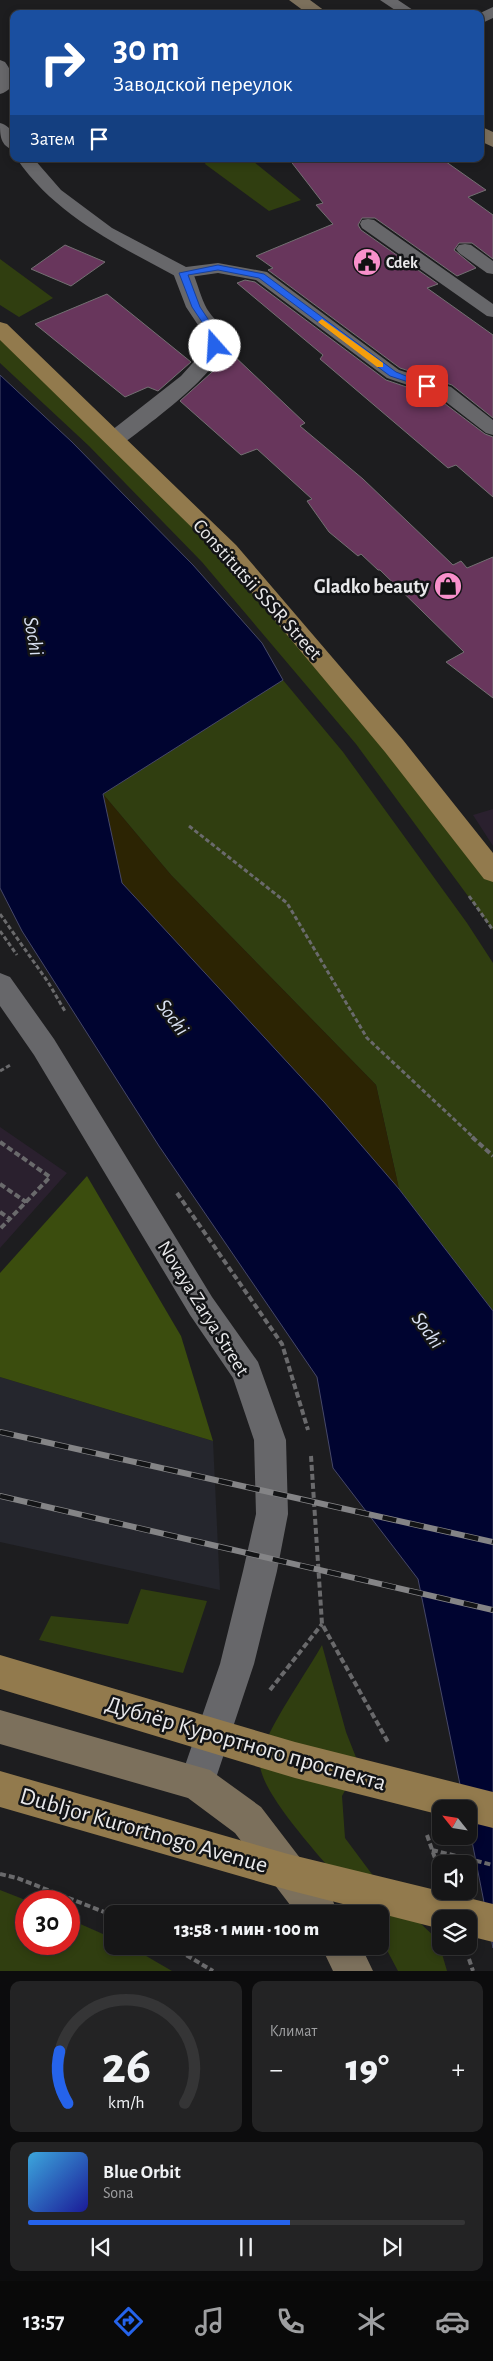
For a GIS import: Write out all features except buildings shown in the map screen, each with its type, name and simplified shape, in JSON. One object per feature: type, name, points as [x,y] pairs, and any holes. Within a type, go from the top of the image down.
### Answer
[{"type":"main road","name":"Constitutsii SSSR Street","points":[[0,328],[228,550],[394,746],[493,872]]},
{"type":"main road","name":"Дублёр Курортного проспекта","points":[[0,1672],[295,1760],[493,1810]]},
{"type":"main road","points":[[0,1788],[288,1872],[493,1923]]},
{"type":"street","points":[[298,0],[314,10]]},
{"type":"street","points":[[115,439],[188,380],[209,358],[215,346],[214,334],[196,307],[183,273]]},
{"type":"street","name":"Novaya Zarya Street","points":[[0,984],[44,1047],[201,1306],[247,1372],[270,1440],[272,1514],[260,1571],[237,1664],[196,1784]]},
{"type":"street","points":[[0,1727],[196,1784],[248,1820],[313,1905]]},
{"type":"street","points":[[345,1955],[354,1971]]},
{"type":"lane","points":[[387,0],[405,10]]},
{"type":"lane","points":[[0,65],[7,82],[0,89]]},
{"type":"lane","points":[[0,128],[10,140]]},
{"type":"lane","points":[[28,162],[55,194],[106,232],[183,273],[218,268],[261,276],[393,374],[444,391],[493,429]]},
{"type":"lane","points":[[368,224],[493,312]]},
{"type":"lane","points":[[465,249],[493,269]]},
{"type":"path","points":[[189,826],[287,903],[367,1038],[493,1156]]},
{"type":"path","points":[[0,1071],[19,1060]]},
{"type":"path","points":[[0,1142],[50,1177],[0,1229]]},
{"type":"path","points":[[0,1184],[26,1202]]},
{"type":"path","points":[[0,1212],[10,1219]]},
{"type":"path","points":[[314,1478],[322,1624],[393,1752]]},
{"type":"path","points":[[432,1850],[493,1865]]},
{"type":"path","points":[[0,1874],[104,1912]]},
{"type":"path","points":[[186,1955],[214,1971]]},
{"type":"shaded area","points":[[493,809],[493,846],[473,815]]},
{"type":"shaded area","points":[[0,1127],[67,1173],[0,1248]]},
{"type":"shaded area","points":[[0,1377],[213,1441],[220,1590],[0,1542]]},
{"type":"green space","points":[[206,162],[254,162],[301,200],[269,211],[205,164]]},
{"type":"green space","points":[[0,259],[53,298],[19,317],[0,305]]},
{"type":"green space","points":[[0,328],[228,550],[493,872],[493,930],[356,744],[202,562],[89,446],[0,363]]},
{"type":"green space","points":[[0,375],[72,442],[193,565],[262,643],[283,680],[343,752],[467,923],[493,963],[493,1311],[399,1189],[376,1085],[171,875],[103,794],[273,686]]},
{"type":"green space","points":[[87,1176],[181,1336],[213,1441],[0,1377],[0,1273]]},
{"type":"green space","points":[[141,1589],[207,1601],[183,1673],[39,1640],[51,1616],[128,1624]]},
{"type":"green space","points":[[322,1645],[346,1732],[359,1765],[342,1796],[345,1838],[380,1885],[432,1934],[432,1955],[442,1955],[447,1971],[398,1971],[389,1954],[389,1905],[360,1905],[303,1837],[271,1793],[262,1774],[260,1759],[270,1733]]},
{"type":"green space","points":[[0,1890],[15,1896],[15,1955],[80,1955],[80,1924],[104,1934],[104,1955],[144,1955],[172,1971],[0,1971]]},
{"type":"sand","points":[[103,794],[171,875],[376,1085],[399,1189],[324,1102],[122,883]]},
{"type":"water","name":"Sochi","points":[[0,375],[72,442],[193,565],[262,643],[283,680],[103,794],[122,883],[324,1102],[399,1189],[493,1311],[493,1948],[477,1867],[477,1855],[475,1855],[473,1845],[478,1845],[478,1800],[463,1800],[418,1579],[333,1468],[317,1377],[159,1146],[22,931],[0,888]]},
{"type":"railway","points":[[0,1432],[493,1542]]},
{"type":"railway","points":[[0,1496],[493,1610]]},
{"type":"slow traffic","points":[[322,322],[380,365]]},
{"type":"place","name":"Cdek","points":[[367,262]]},
{"type":"place","name":"Gladko beauty","points":[[448,586]]},
{"type":"route","points":[[215,346],[214,334],[196,307],[183,273],[218,268],[261,276],[393,374],[427,386]]}]
